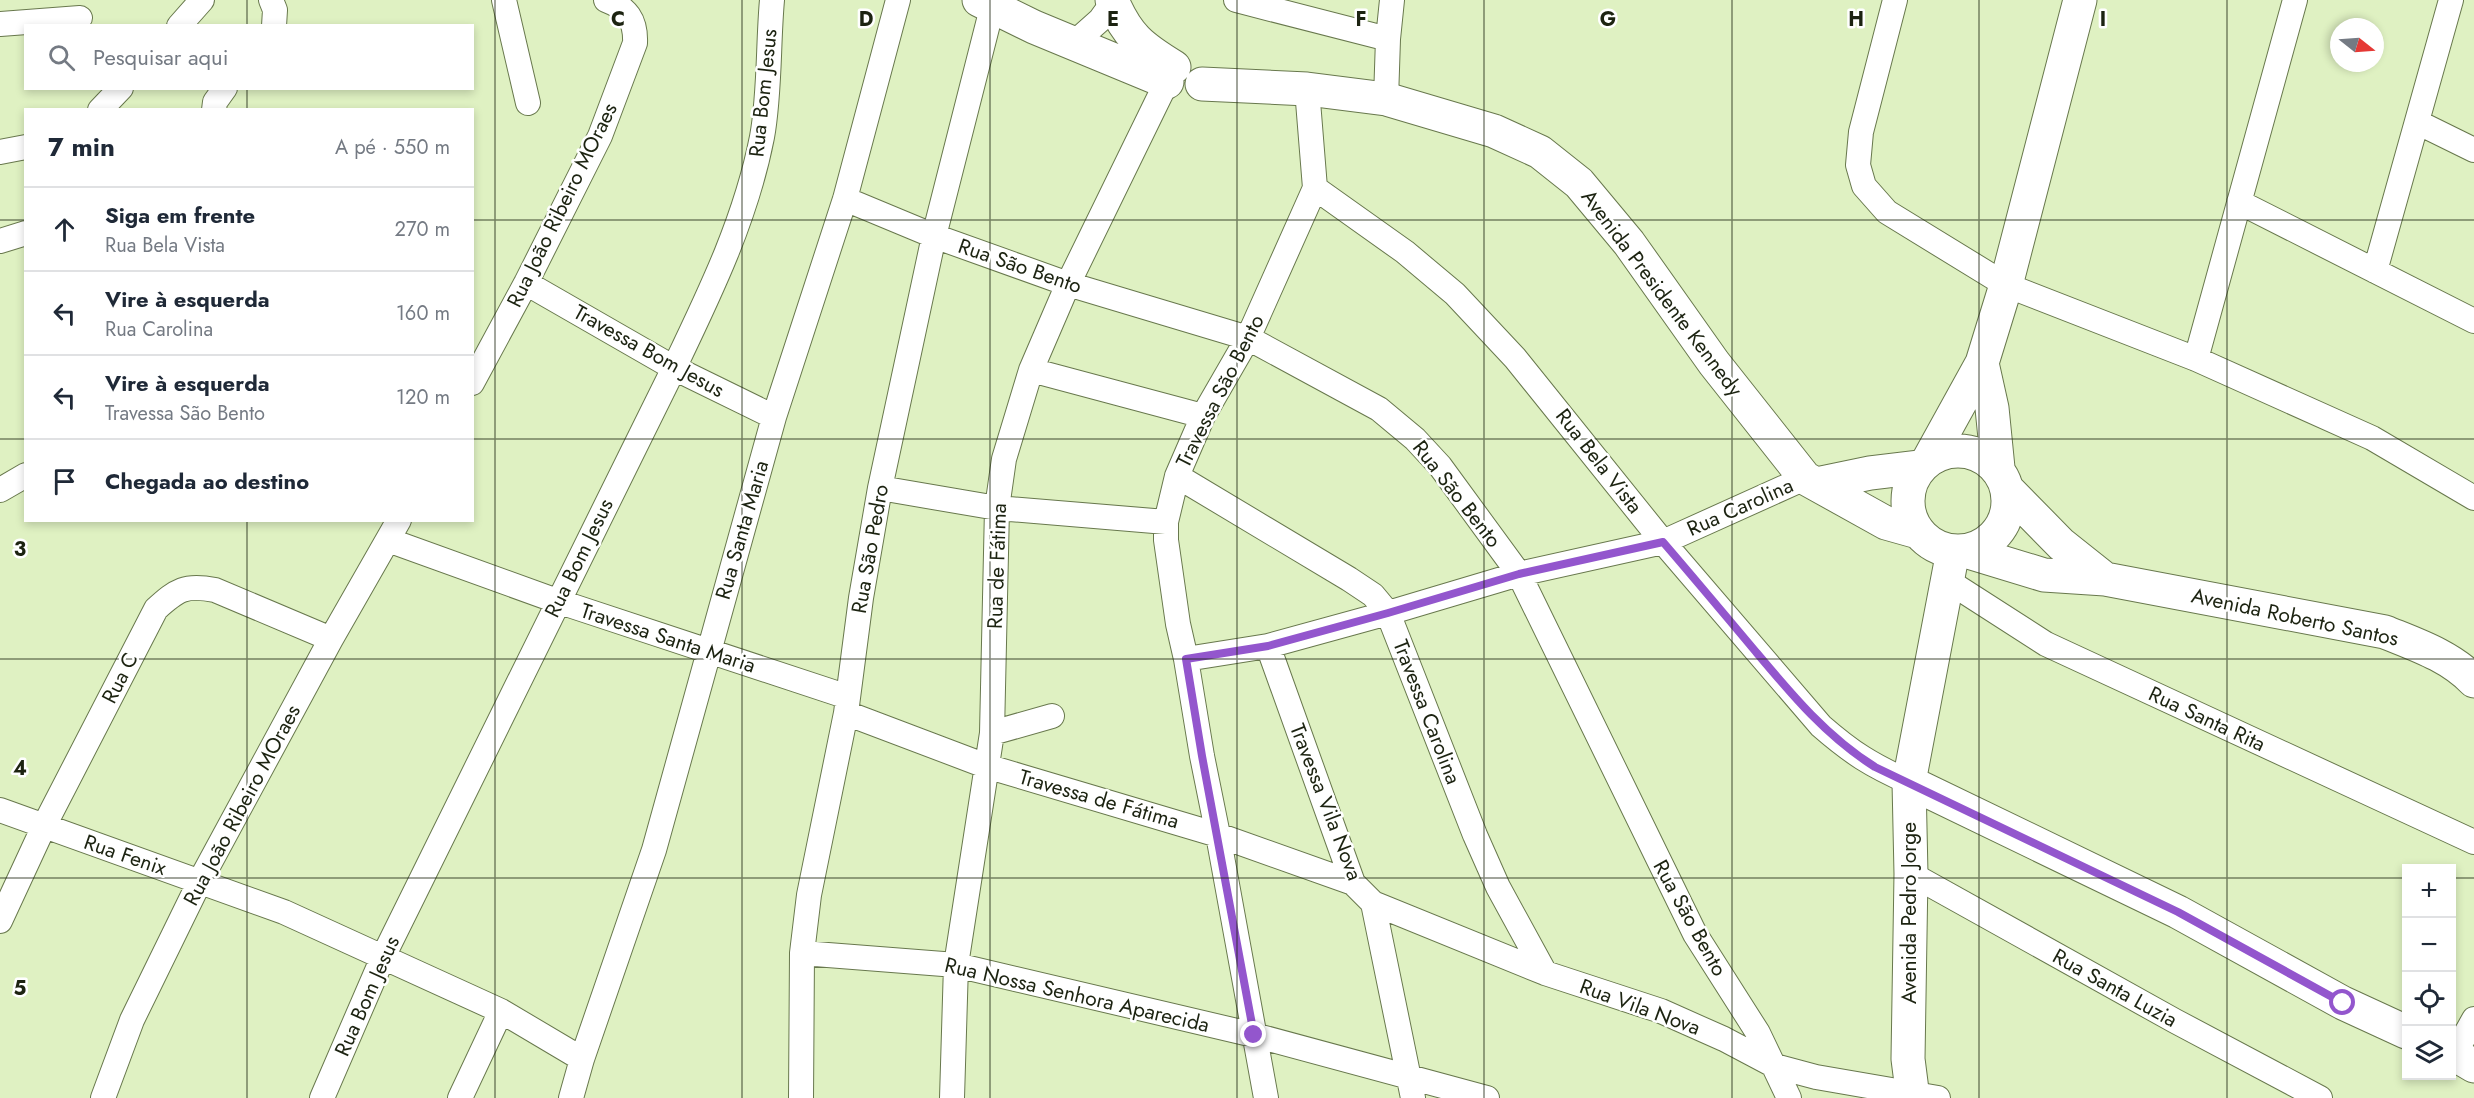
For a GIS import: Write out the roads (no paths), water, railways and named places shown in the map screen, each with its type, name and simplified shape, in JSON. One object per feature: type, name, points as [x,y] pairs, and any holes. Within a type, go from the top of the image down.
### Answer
[{"type":"street","points":[[180,24],[202,0]]},
{"type":"street","points":[[271,0],[274,24]]},
{"type":"street","name":"Rua João Ribeiro MOraes","points":[[474,379],[526,283],[600,136],[634,43],[635,30],[631,16],[620,5],[606,0]]},
{"type":"street","name":"Rua Bom Jesus","points":[[322,1098],[383,957],[674,368],[710,293],[742,216],[762,135],[772,0]]},
{"type":"street","name":"Rua Santa Maria","points":[[571,1098],[582,1059],[654,850],[774,417],[845,199],[898,0]]},
{"type":"street","points":[[1236,0],[1388,39]]},
{"type":"street","points":[[1386,99],[1392,0]]},
{"type":"street","points":[[1895,0],[1860,132],[1858,165],[1864,186],[1887,212],[2006,285],[2196,359],[2372,438],[2474,498]]},
{"type":"street","points":[[1918,532],[1908,511],[1909,488],[1982,363],[2006,285],[2080,0]]},
{"type":"street","points":[[2196,359],[2295,0]]},
{"type":"street","points":[[2375,271],[2451,0]]},
{"type":"street","points":[[1073,44],[1100,20],[1112,1],[1127,29],[1171,75]]},
{"type":"street","points":[[986,4],[1073,44],[1171,75]]},
{"type":"street","name":"Rua São Pedro","points":[[801,1098],[802,953],[809,895],[847,705],[880,488],[986,4]]},
{"type":"street","points":[[506,8],[528,103]]},
{"type":"street","points":[[0,24],[80,15]]},
{"type":"street","name":"Avenida Presidente Kennedy","points":[[1171,75],[1202,84],[1307,89],[1386,99],[1494,131],[1540,152],[1580,183],[1629,243],[1714,363],[1811,481],[1886,524],[1918,532],[1955,561]]},
{"type":"street","name":"Rua de Fátima","points":[[952,1098],[956,965],[992,734],[997,508],[1004,459],[1031,370],[1068,284],[1171,75]]},
{"type":"street","points":[[1307,89],[1315,189]]},
{"type":"street","points":[[214,108],[215,102],[224,90]]},
{"type":"street","points":[[2417,122],[2474,150]]},
{"type":"street","points":[[0,152],[24,147]]},
{"type":"street","name":"Travessa São Bento","points":[[1266,1098],[1178,624],[1166,540],[1166,522],[1177,476],[1203,416],[1248,339],[1315,189]]},
{"type":"street","name":"Rua Bela Vista","points":[[1315,189],[1405,252],[1455,294],[1522,366],[1663,542],[1821,726],[1849,751],[1875,767],[2178,912],[2343,1003],[2402,1030]]},
{"type":"street","name":"Rua São Bento","points":[[845,199],[934,236],[1068,284],[1248,339],[1379,409],[1415,439],[1440,466],[1519,574],[1695,934],[1758,1033],[1789,1098]]},
{"type":"street","points":[[2240,202],[2474,321]]},
{"type":"street","points":[[0,241],[24,234]]},
{"type":"street","name":"Travessa Bom Jesus","points":[[526,283],[674,368],[774,417]]},
{"type":"street","points":[[1955,561],[1984,544],[2000,530],[2007,511],[1992,408],[1982,363]]},
{"type":"street","points":[[1031,370],[1203,416]]},
{"type":"street","points":[[1811,481],[1924,463],[1953,450],[1977,453],[2003,479]]},
{"type":"street","points":[[0,490],[24,476]]},
{"type":"street","name":"Travessa Carolina","points":[[1177,476],[1349,579],[1372,595],[1388,613],[1475,835],[1498,887],[1545,973]]},
{"type":"street","name":"Avenida Roberto Santos","points":[[2003,479],[2061,544],[2105,579]]},
{"type":"street","name":"Rua Carolina","points":[[1186,659],[1268,646],[1519,574],[1663,542],[1811,481]]},
{"type":"street","points":[[880,488],[997,508],[1166,522]]},
{"type":"street","name":"Rua João Ribeiro MOraes","points":[[103,1098],[132,1020],[200,881],[331,639],[394,530]]},
{"type":"street","name":"Travessa Santa Maria","points":[[394,530],[557,601],[708,652],[847,705]]},
{"type":"street","name":"Avenida Roberto Santos","points":[[1955,561],[2044,575],[2105,579],[2385,632],[2428,649],[2462,668],[2474,681]]},
{"type":"street","name":"Avenida Pedro Jorge","points":[[1921,1096],[1908,1059],[1911,874],[1909,782],[1955,561]]},
{"type":"street","name":"Rua Santa Rita","points":[[1955,561],[2046,644],[2474,842]]},
{"type":"street","name":"Rua C","points":[[0,921],[44,826],[156,609],[174,594],[195,586],[215,590],[331,639]]},
{"type":"street","name":"Travessa Vila Nova","points":[[1268,646],[1353,883],[1373,903],[1410,1086]]},
{"type":"street","name":"Travessa de Fátima","points":[[847,705],[986,766],[1218,834],[1353,883]]},
{"type":"street","points":[[992,734],[1052,716]]},
{"type":"street","name":"Rua Fenix","points":[[0,810],[284,912],[501,1011],[582,1059]]},
{"type":"street","name":"Rua Santa Luzia","points":[[1911,874],[2156,1011],[2320,1098]]},
{"type":"street","name":"Rua Vila Nova","points":[[1373,903],[1545,973],[1661,1011],[1724,1039],[1775,1066],[1816,1077],[1921,1096]]},
{"type":"street","name":"Rua Nossa Senhora Aparecida","points":[[802,953],[956,965],[1254,1035],[1410,1086],[1487,1098]]},
{"type":"street","points":[[460,1098],[501,1011]]},
{"type":"street","points":[[2460,1058],[2474,1019]]}]
